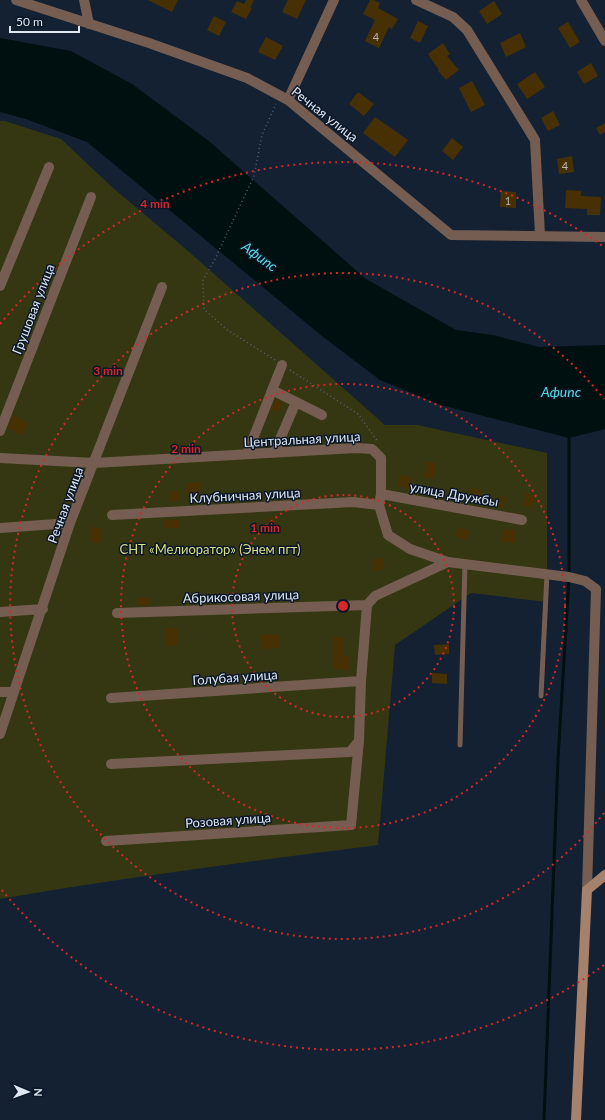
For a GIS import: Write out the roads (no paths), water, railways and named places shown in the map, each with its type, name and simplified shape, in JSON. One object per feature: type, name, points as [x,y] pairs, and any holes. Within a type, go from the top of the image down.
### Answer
[{"type":"street","name":"Речная улица","points":[[16,0],[149,43],[247,78],[284,98],[451,235],[605,237]]},
{"type":"street","points":[[84,0],[89,24]]},
{"type":"street","points":[[284,98],[334,0]]},
{"type":"street","points":[[416,0],[453,17],[467,30],[535,140],[540,235]]},
{"type":"street","points":[[581,0],[605,41]]},
{"type":"street","points":[[0,286],[49,167]]},
{"type":"street","name":"Грушовая улица","points":[[0,431],[91,197]]},
{"type":"street","name":"Речная улица","points":[[0,734],[70,523],[162,287]]},
{"type":"street","points":[[247,454],[282,365]]},
{"type":"street","points":[[272,390],[322,415]]},
{"type":"street","points":[[274,453],[296,402]]},
{"type":"street","name":"Центральная улица","points":[[1,460],[94,463],[356,448],[372,449],[381,458],[381,494],[379,505],[388,535],[410,549],[448,562],[585,580],[596,590],[600,622],[587,890]]},
{"type":"street","name":"улица Дружбы","points":[[381,494],[522,520]]},
{"type":"street","name":"Клубничная улица","points":[[112,515],[353,502],[379,505]]},
{"type":"street","points":[[0,528],[70,523]]},
{"type":"street","points":[[111,764],[350,752],[359,741],[361,681],[367,605],[375,596],[448,562]]},
{"type":"street","name":"Абрикосовая улица","points":[[117,613],[367,605]]},
{"type":"street","points":[[0,612],[42,609]]},
{"type":"street","name":"Голубая улица","points":[[111,698],[361,681]]},
{"type":"street","points":[[0,692],[14,692]]},
{"type":"street","name":"Розовая улица","points":[[106,841],[351,825],[359,741]]},
{"type":"street","points":[[576,1120],[587,890],[605,875]]},
{"type":"lane","points":[[460,745],[465,564]]},
{"type":"lane","points":[[541,696],[547,574]]},
{"type":"water","name":"Афипс","points":[[0,38],[71,51],[132,84],[210,142],[366,279],[456,330],[493,335],[539,347],[605,345],[605,429],[569,438],[441,405],[380,380],[322,336],[87,142],[26,119],[0,112]]},
{"type":"waterway","points":[[544,1120],[558,759],[569,577],[569,438]]},
{"type":"park label","name":"СНТ «Мелиоратор» (Энем пгт)","points":[[210,549]]}]
